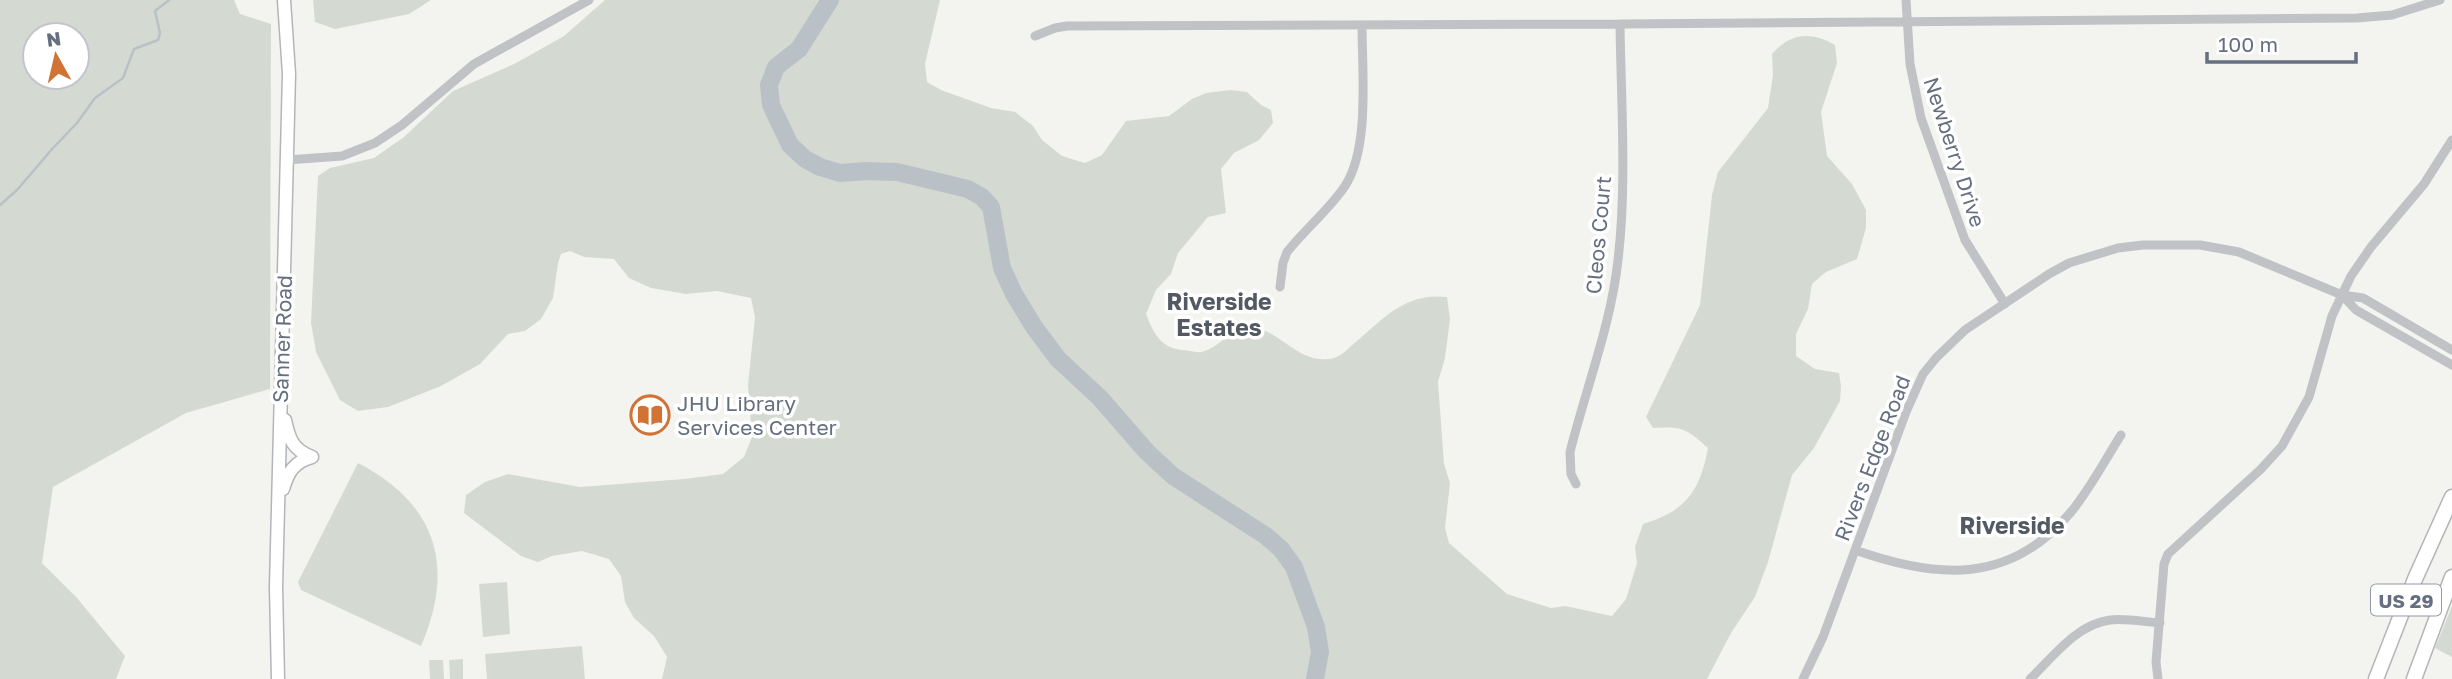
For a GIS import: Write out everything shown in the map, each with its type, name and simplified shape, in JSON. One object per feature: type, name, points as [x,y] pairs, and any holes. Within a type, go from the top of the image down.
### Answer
[{"type":"highway","points":[[2440,522],[2452,484]]},
{"type":"highway","name":"US 29","points":[[2376,679],[2389,642],[2452,497]]},
{"type":"highway","name":"US 29","points":[[2414,679],[2452,577]]},
{"type":"main road","name":"Sanner Road","points":[[278,679],[276,609],[289,51],[285,1]]},
{"type":"main road","points":[[279,503],[291,469],[297,463],[312,457],[302,453],[292,443],[281,402]]},
{"type":"street","points":[[287,160],[342,156],[375,142],[402,125],[474,64],[589,0]]},
{"type":"street","name":"Newberry Drive","points":[[1906,0],[1910,64],[1917,102],[1955,217],[1972,254],[2005,304]]},
{"type":"street","points":[[1035,36],[1055,27],[1067,26],[2375,17],[2440,0]]},
{"type":"street","name":"Cleos Court","points":[[1576,484],[1570,452],[1606,325],[1618,260],[1621,203],[1620,24]]},
{"type":"street","points":[[1280,287],[1287,251],[1338,195],[1353,172],[1357,160],[1362,131],[1362,25]]},
{"type":"street","points":[[2158,679],[2156,662],[2164,564],[2168,554],[2261,469],[2287,438],[2309,397],[2332,316],[2360,261],[2424,184],[2452,140]]},
{"type":"street","name":"Rivers Edge Road","points":[[1803,679],[1823,637],[1906,412],[1923,374],[1965,330],[2069,263],[2118,248],[2143,245],[2200,245],[2239,252],[2343,295],[2363,298],[2452,350]]},
{"type":"street","name":"Rivers Edge Road","points":[[2343,295],[2356,310],[2452,365]]},
{"type":"street","points":[[1855,550],[1889,562],[1936,571],[1978,568],[2018,555],[2039,543],[2073,510],[2121,435]]},
{"type":"street","points":[[2030,679],[2082,629],[2094,623],[2111,619],[2160,623]]},
{"type":"shaded area","points":[[0,0],[234,0],[240,14],[271,24],[270,389],[186,413],[53,487],[42,563],[77,598],[125,656],[116,679],[0,679]]},
{"type":"shaded area","points":[[313,0],[431,0],[409,14],[335,29],[315,22]]},
{"type":"shaded area","points":[[605,0],[940,0],[925,64],[927,82],[941,90],[991,108],[1015,112],[1062,156],[1085,163],[1102,155],[1126,121],[1169,116],[1192,99],[1206,93],[1230,90],[1247,92],[1271,110],[1273,123],[1259,140],[1234,153],[1221,169],[1226,213],[1208,217],[1178,253],[1171,274],[1156,290],[1146,314],[1155,333],[1168,346],[1202,352],[1240,330],[1255,328],[1273,335],[1308,356],[1331,359],[1343,353],[1406,303],[1418,299],[1447,297],[1450,319],[1445,358],[1438,382],[1444,464],[1450,483],[1445,528],[1449,543],[1507,594],[1551,608],[1565,606],[1612,616],[1626,599],[1637,563],[1635,547],[1643,524],[1680,506],[1695,488],[1705,463],[1708,448],[1694,436],[1677,428],[1653,428],[1646,417],[1700,305],[1712,195],[1718,172],[1768,108],[1773,75],[1772,54],[1794,38],[1818,38],[1835,45],[1837,63],[1821,112],[1827,156],[1852,184],[1866,210],[1866,228],[1857,259],[1826,272],[1812,284],[1808,309],[1796,334],[1796,356],[1815,369],[1839,373],[1840,401],[1814,448],[1792,475],[1768,562],[1755,597],[1731,633],[1707,679],[662,679],[667,657],[654,636],[634,618],[625,602],[621,576],[609,559],[582,551],[552,556],[538,562],[521,556],[464,513],[466,495],[485,482],[508,474],[580,487],[723,474],[744,457],[752,437],[748,385],[755,317],[751,298],[717,291],[686,294],[651,288],[629,278],[614,259],[584,257],[570,251],[561,254],[553,298],[541,319],[525,331],[508,334],[480,364],[441,386],[388,407],[358,411],[340,400],[316,352],[311,323],[318,176],[330,168],[374,158],[404,137],[453,91],[516,63],[564,36]]},
{"type":"shaded area","points":[[358,463],[385,479],[406,497],[421,517],[432,540],[437,563],[437,589],[432,617],[421,646],[301,590],[298,582]]},
{"type":"shaded area","points":[[507,582],[510,634],[483,637],[479,584]]},
{"type":"shaded area","points":[[2452,606],[2452,657],[2435,648]]},
{"type":"shaded area","points":[[582,646],[585,679],[487,679],[485,654]]},
{"type":"shaded area","points":[[463,659],[463,679],[450,679],[449,660]]},
{"type":"shaded area","points":[[429,660],[443,660],[444,679],[430,679]]},
{"type":"waterway","points":[[0,205],[17,190],[77,123],[95,98],[123,78],[134,49],[158,40],[160,33],[155,11],[169,0]]},
{"type":"waterway","points":[[830,0],[799,49],[776,67],[769,85],[771,105],[790,145],[805,159],[840,173],[897,172],[968,189],[982,197],[991,207],[1002,268],[1014,294],[1058,359],[1100,398],[1147,452],[1173,476],[1266,536],[1281,549],[1294,567],[1316,627],[1320,652],[1315,679]]},
{"type":"place","name":"JHU Library Services Center","points":[[650,415]]},
{"type":"district","name":"Riverside Estates","points":[[1219,314]]},
{"type":"district","name":"Riverside","points":[[2012,525]]}]
